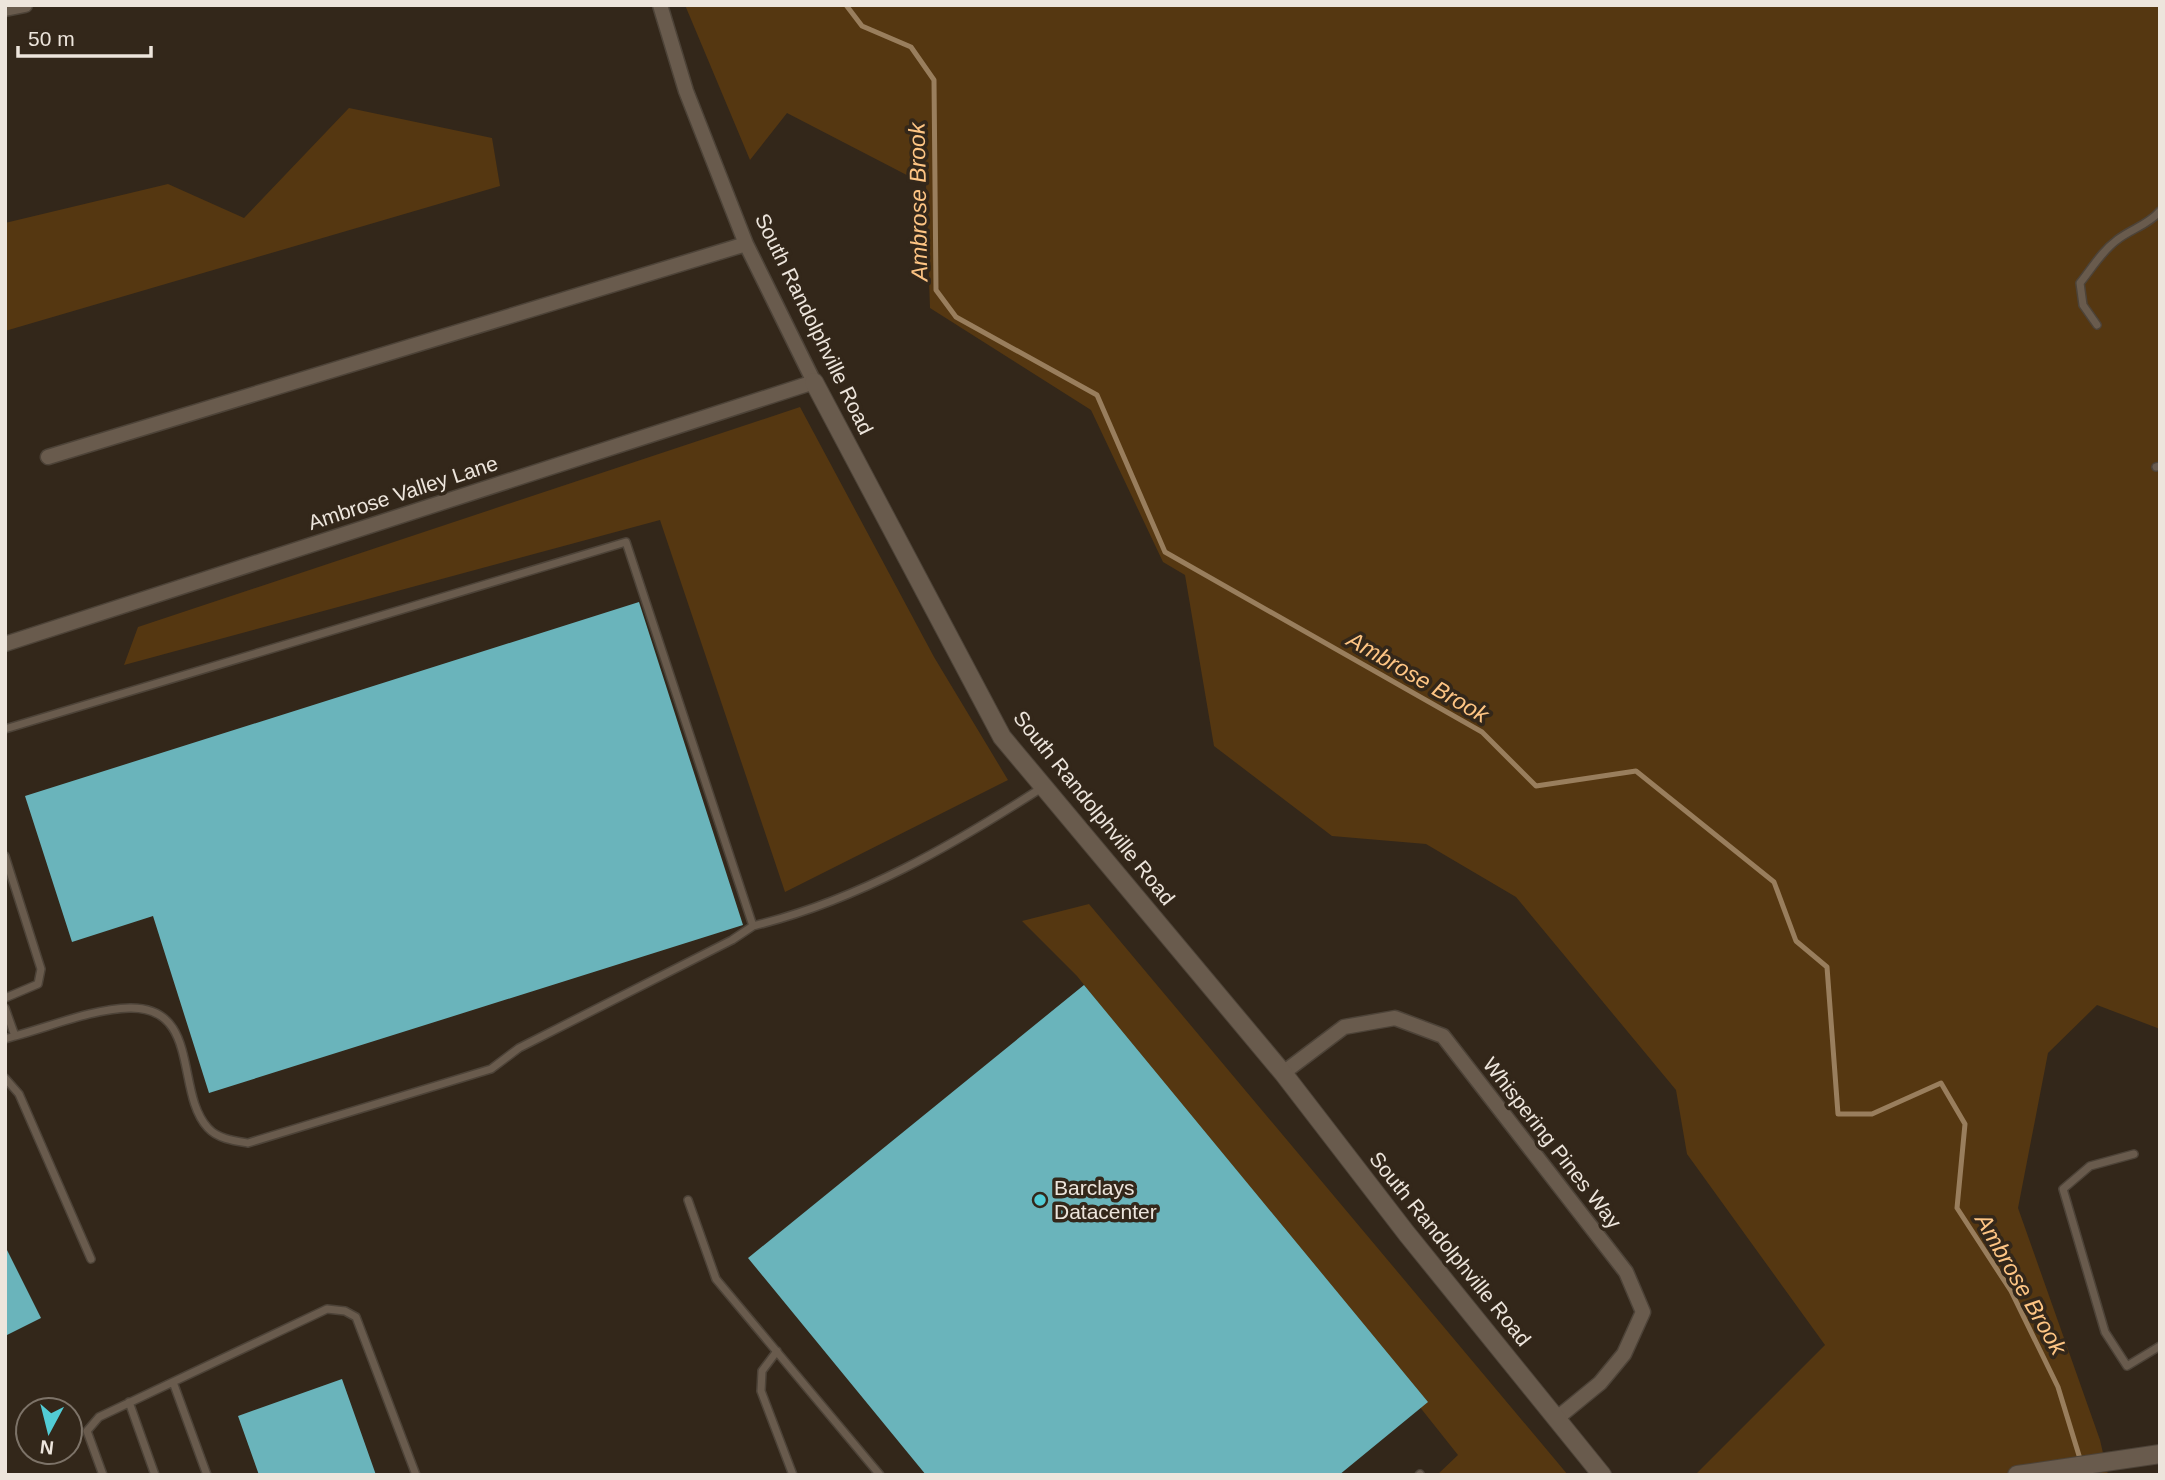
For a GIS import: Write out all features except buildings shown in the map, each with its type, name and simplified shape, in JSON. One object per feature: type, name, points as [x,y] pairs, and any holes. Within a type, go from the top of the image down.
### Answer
[{"type":"street","points":[[5,9],[25,5]]},
{"type":"street","name":"South Randolphville Road","points":[[660,5],[686,91],[746,244],[814,382],[1002,737],[1283,1073],[1407,1234],[1602,1475]]},
{"type":"street","points":[[48,457],[746,244]]},
{"type":"street","name":"Ambrose Valley Lane","points":[[5,644],[814,382]]},
{"type":"street","name":"Whispering Pines Way","points":[[1283,1073],[1344,1027],[1395,1018],[1443,1036],[1626,1272],[1643,1312],[1624,1354],[1600,1383],[1556,1419]]},
{"type":"street","points":[[2017,1475],[2069,1465],[2160,1454]]},
{"type":"lane","points":[[2097,324],[2083,304],[2080,283],[2104,251],[2118,239],[2149,222],[2160,211]]},
{"type":"lane","points":[[5,729],[626,542],[753,926]]},
{"type":"lane","points":[[5,1039],[112,1010],[133,1008],[155,1012],[175,1029],[199,1111],[208,1129],[228,1140],[248,1143],[491,1069],[519,1048],[732,940],[753,926],[826,904],[943,849],[1044,786]]},
{"type":"lane","points":[[5,856],[41,969],[38,984],[5,998]]},
{"type":"lane","points":[[5,1008],[15,1036]]},
{"type":"lane","points":[[5,1078],[19,1094],[91,1259]]},
{"type":"lane","points":[[2134,1154],[2090,1166],[2063,1189],[2105,1332],[2127,1366],[2160,1346]]},
{"type":"lane","points":[[688,1200],[716,1279],[880,1475]]},
{"type":"lane","points":[[103,1475],[88,1431],[99,1417],[327,1310],[345,1311],[356,1317],[416,1475]]},
{"type":"lane","points":[[777,1351],[762,1371],[761,1391],[793,1475]]},
{"type":"lane","points":[[173,1382],[207,1475]]},
{"type":"lane","points":[[129,1402],[155,1475]]},
{"type":"shaded area","points":[[685,5],[2160,5],[2160,1029],[2097,1005],[2048,1053],[2018,1208],[2100,1440],[2108,1475],[1695,1475],[1825,1345],[1687,1154],[1676,1090],[1516,897],[1426,844],[1332,836],[1214,746],[1185,575],[1163,562],[1091,410],[930,308],[926,185],[787,113],[750,160]]},
{"type":"shaded area","points":[[349,108],[492,138],[500,186],[5,331],[5,223],[168,184],[244,218]]},
{"type":"shaded area","points":[[800,407],[934,657],[1008,780],[785,892],[660,520],[124,665],[138,627]]},
{"type":"shaded area","points":[[1089,904],[1568,1475],[1437,1475],[1458,1455],[1077,976],[1022,921]]},
{"type":"waterway","name":"Ambrose Brook","points":[[846,5],[862,26],[911,47],[934,80],[936,290],[956,317],[1097,395],[1165,552],[1482,732],[1536,786],[1636,771],[1774,882],[1796,941],[1827,967],[1838,1114],[1872,1114],[1941,1083],[1965,1124],[1957,1208],[2011,1291],[2058,1387],[2085,1475]]},
{"type":"place","name":"Barclays Datacenter","points":[[1040,1200]]}]
